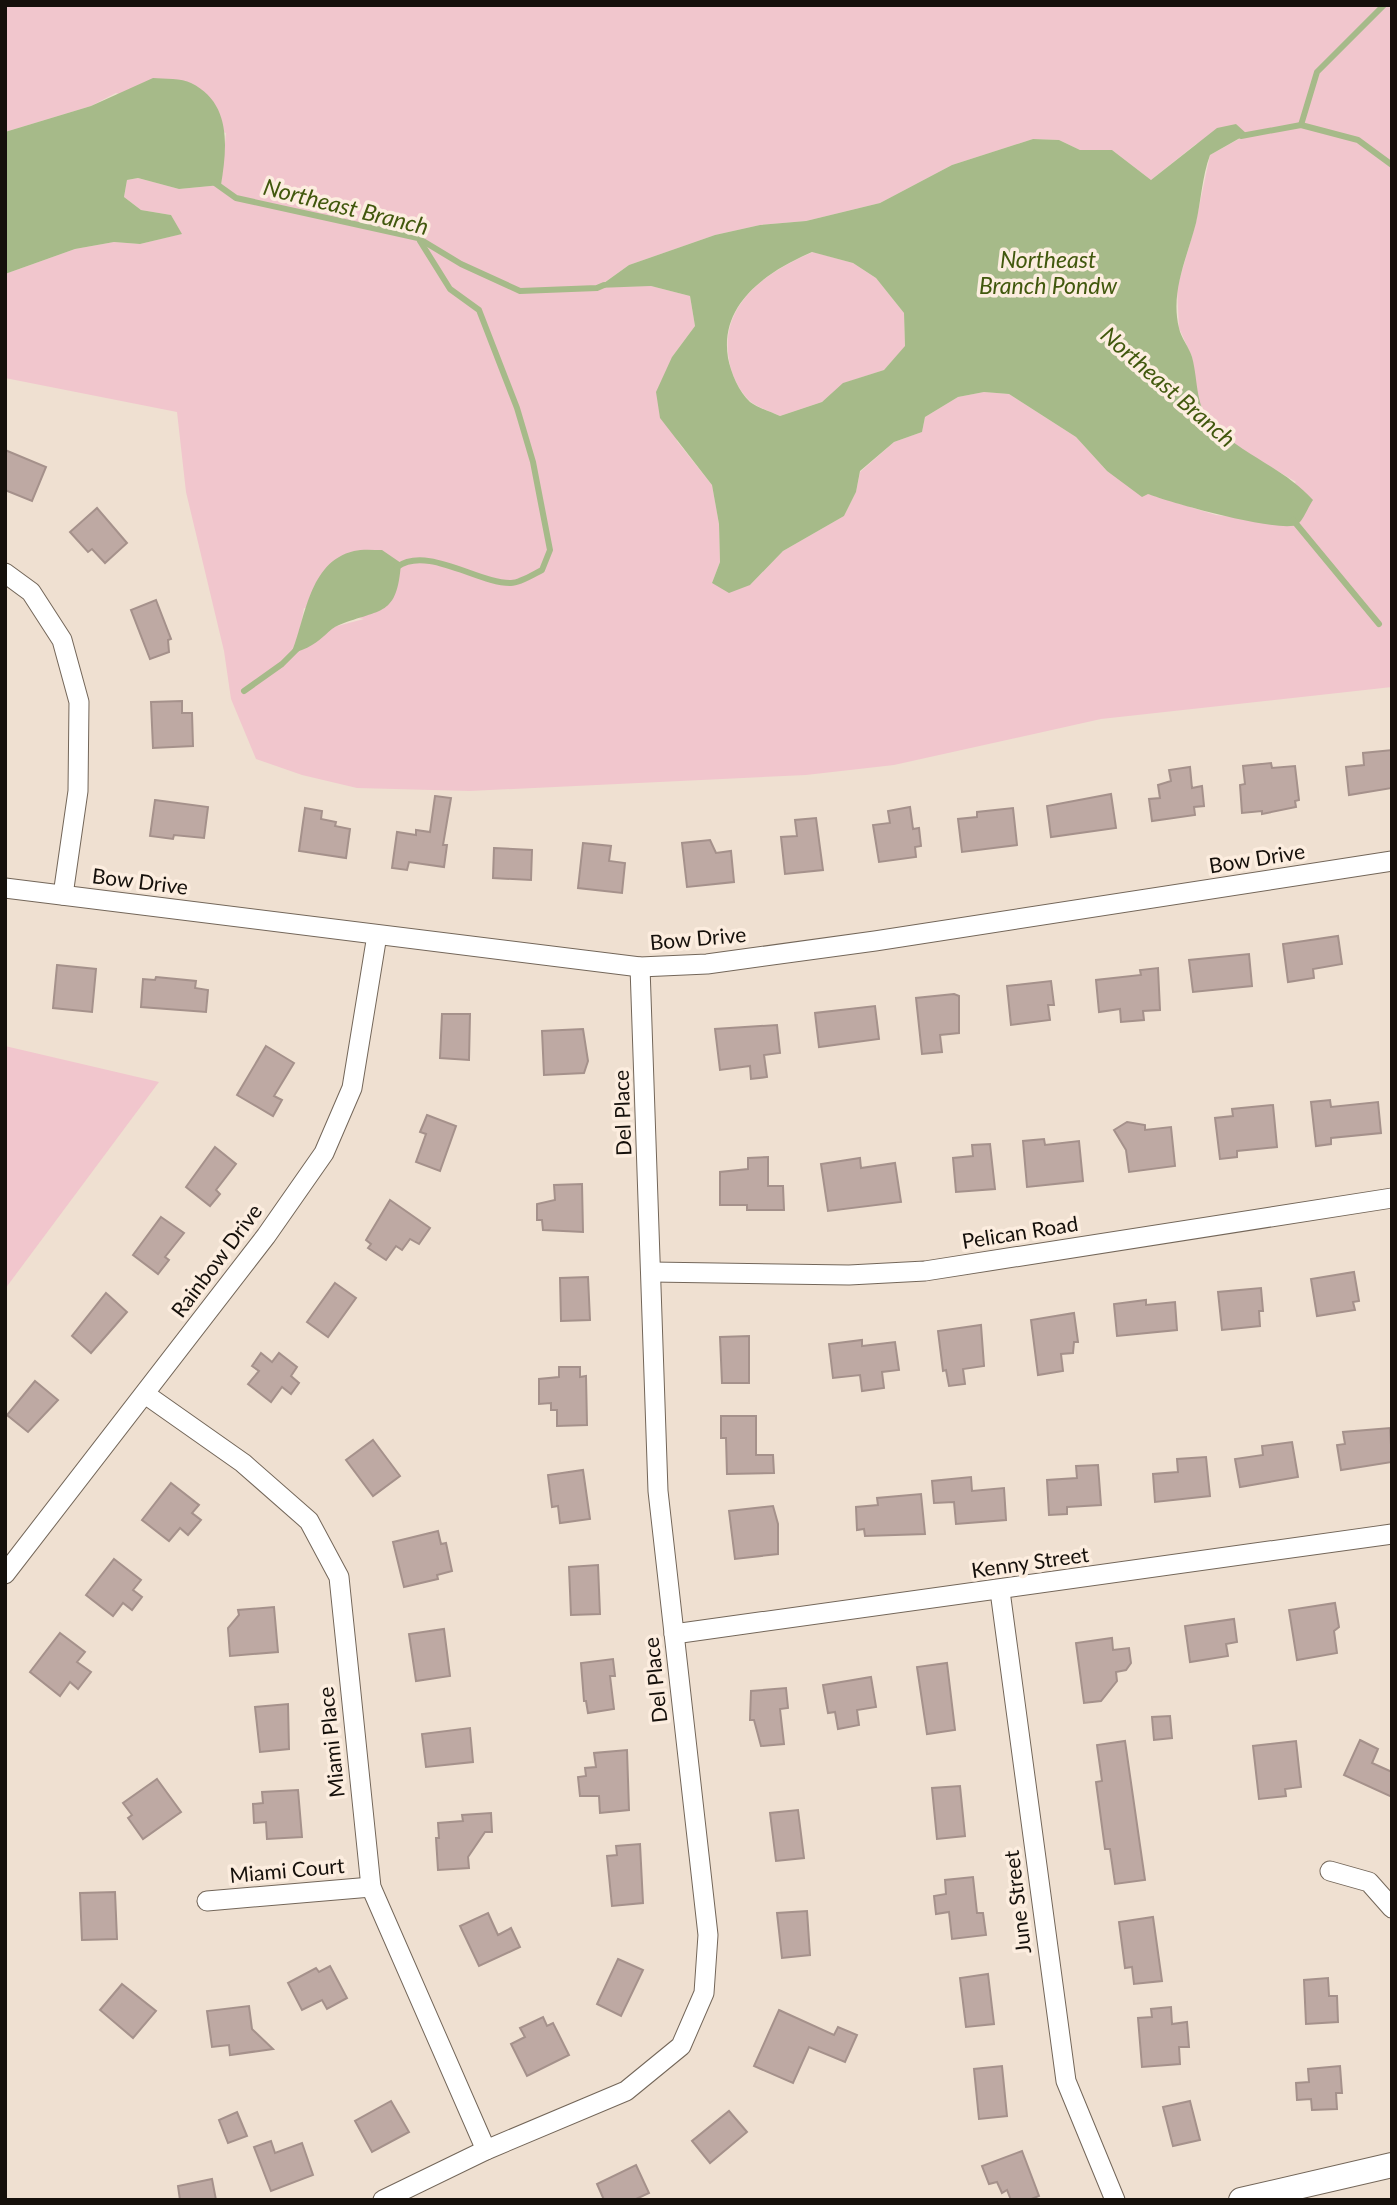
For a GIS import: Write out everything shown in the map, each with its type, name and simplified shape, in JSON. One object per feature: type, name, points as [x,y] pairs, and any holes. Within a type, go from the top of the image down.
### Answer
[{"type":"street","points":[[5,573],[31,592],[62,640],[79,702],[78,791],[62,895]]},
{"type":"street","name":"Bow Drive","points":[[5,888],[640,967],[707,964],[875,941],[1392,861]]},
{"type":"street","name":"Rainbow Drive","points":[[5,1574],[145,1394],[324,1153],[352,1088],[377,935]]},
{"type":"street","name":"Del Place","points":[[383,2200],[486,2150],[626,2091],[681,2046],[704,1993],[708,1935],[658,1491],[640,967]]},
{"type":"street","name":"Pelican Road","points":[[652,1272],[849,1275],[925,1271],[1392,1198]]},
{"type":"street","name":"Miami Place","points":[[145,1394],[243,1463],[309,1521],[338,1577],[371,1887],[486,2150]]},
{"type":"street","name":"Kenny Street","points":[[674,1634],[1000,1591],[1392,1534]]},
{"type":"street","name":"June Street","points":[[1000,1591],[1066,2081],[1115,2200]]},
{"type":"street","points":[[1330,1871],[1369,1882],[1392,1908]]},
{"type":"street","name":"Miami Court","points":[[207,1901],[371,1887]]},
{"type":"street","points":[[1241,2200],[1392,2165]]},
{"type":"shaded area","points":[[5,5],[1392,5],[1392,687],[1101,719],[894,765],[806,775],[470,791],[357,788],[302,775],[256,759],[231,699],[224,651],[186,492],[177,412],[5,378],[5,274],[75,249],[114,242],[140,244],[181,234],[171,215],[141,210],[124,197],[127,180],[138,178],[179,189],[221,185],[226,133],[116,93],[91,106],[5,132]],"holes":[[[1236,124],[1246,135],[1210,155],[1195,226],[1177,288],[1179,328],[1192,357],[1197,399],[1212,425],[1241,449],[1296,482],[1250,519],[1216,515],[1148,494],[1107,471],[1076,437],[1009,394],[984,392],[958,397],[925,417],[922,432],[894,442],[860,472],[856,492],[844,516],[783,551],[750,585],[712,583],[720,562],[719,524],[712,485],[677,441],[672,357],[695,326],[690,296],[651,286],[598,287],[629,265],[715,235],[760,225],[806,221],[880,203],[952,165],[1033,139],[1059,140],[1080,150],[1112,150],[1151,180],[1196,144]],[[304,608],[364,619],[299,636]]]},
{"type":"shaded area","points":[[813,252],[853,263],[876,278],[904,313],[905,347],[884,370],[844,383],[822,402],[780,416],[751,402],[737,383],[729,360],[731,322],[739,306],[763,280]]},
{"type":"shaded area","points":[[5,1046],[159,1082],[5,1289]]},
{"type":"water","points":[[153,78],[187,81],[214,102],[224,128],[225,156],[221,185],[179,189],[138,178],[127,180],[124,197],[141,210],[171,215],[182,234],[140,244],[114,242],[75,249],[5,274],[5,132],[91,106]]},
{"type":"water","name":"Northeast Branch Pondw","points":[[1236,124],[1247,134],[1210,155],[1196,223],[1178,288],[1179,328],[1192,357],[1200,403],[1208,419],[1227,437],[1290,480],[1313,500],[1298,524],[1272,525],[1201,510],[1148,494],[1142,497],[1107,471],[1076,437],[1009,394],[984,392],[958,397],[925,417],[922,432],[894,442],[860,471],[856,492],[844,516],[783,551],[750,585],[729,593],[712,583],[720,562],[719,524],[712,485],[660,418],[656,392],[672,357],[695,326],[690,296],[651,286],[597,288],[629,265],[715,235],[760,225],[806,221],[880,203],[952,165],[1033,139],[1059,140],[1080,150],[1112,150],[1151,180],[1217,128]],"holes":[[[812,252],[853,263],[876,278],[904,313],[905,346],[884,370],[843,383],[822,402],[780,416],[750,402],[736,382],[728,358],[727,338],[739,305],[764,279]]]},
{"type":"water","points":[[382,550],[401,563],[396,593],[391,602],[385,608],[335,627],[316,643],[291,654],[311,594],[327,567],[339,557],[354,551]]},
{"type":"building","points":[[5,450],[46,467],[32,501],[5,490]]},
{"type":"building","points":[[97,508],[127,543],[105,563],[92,549],[88,552],[70,532]]},
{"type":"building","points":[[156,600],[171,639],[168,640],[169,652],[150,659],[131,610]]},
{"type":"building","points":[[182,701],[182,713],[192,713],[193,746],[153,748],[151,702]]},
{"type":"building","points":[[1392,750],[1392,788],[1349,795],[1346,767],[1364,765],[1363,753]]},
{"type":"building","points":[[1271,763],[1272,768],[1295,766],[1299,800],[1295,801],[1296,807],[1262,814],[1262,811],[1242,813],[1240,785],[1245,784],[1243,766]]},
{"type":"building","points":[[1190,767],[1192,788],[1202,786],[1204,806],[1194,807],[1195,815],[1152,821],[1149,799],[1160,798],[1158,785],[1171,781],[1169,770]]},
{"type":"building","points":[[1111,794],[1116,828],[1051,837],[1047,806]]},
{"type":"building","points":[[435,796],[451,798],[443,845],[447,845],[444,867],[409,862],[407,870],[392,868],[397,832],[416,835],[416,830],[430,832]]},
{"type":"building","points":[[155,800],[208,807],[204,838],[174,835],[173,839],[150,836]]},
{"type":"building","points":[[910,807],[913,829],[919,828],[921,846],[915,847],[916,857],[879,862],[873,825],[890,823],[888,811]]},
{"type":"building","points":[[305,808],[322,811],[321,819],[350,829],[346,858],[299,851]]},
{"type":"building","points":[[1013,808],[1017,845],[962,852],[958,819],[977,817],[977,812]]},
{"type":"building","points":[[816,818],[823,870],[785,874],[781,837],[797,836],[795,820]]},
{"type":"building","points":[[710,840],[716,853],[731,851],[734,882],[687,887],[682,843]]},
{"type":"building","points":[[583,843],[611,846],[609,861],[625,863],[622,893],[578,888]]},
{"type":"building","points":[[494,848],[532,850],[531,880],[493,878]]},
{"type":"building","points":[[1338,936],[1342,964],[1313,969],[1314,978],[1288,982],[1283,944]]},
{"type":"building","points":[[1249,954],[1252,986],[1193,992],[1189,960]]},
{"type":"building","points":[[57,965],[96,969],[92,1012],[53,1008]]},
{"type":"building","points":[[1158,968],[1160,1010],[1143,1011],[1144,1020],[1121,1022],[1120,1009],[1099,1012],[1096,980],[1141,975],[1140,970]]},
{"type":"building","points":[[156,977],[196,981],[195,988],[208,990],[206,1012],[141,1007],[143,979],[155,980]]},
{"type":"building","points":[[1051,981],[1054,1005],[1048,1005],[1050,1020],[1011,1025],[1007,986]]},
{"type":"building","points":[[954,994],[959,996],[959,1033],[940,1035],[942,1052],[922,1054],[916,998]]},
{"type":"building","points":[[875,1006],[879,1039],[819,1047],[815,1013]]},
{"type":"building","points":[[442,1014],[470,1014],[469,1060],[440,1058]]},
{"type":"building","points":[[777,1025],[780,1053],[764,1055],[767,1077],[751,1079],[750,1066],[720,1070],[715,1029]]},
{"type":"building","points":[[583,1029],[588,1061],[584,1073],[544,1075],[542,1031]]},
{"type":"building","points":[[266,1046],[294,1063],[274,1096],[282,1100],[273,1116],[237,1095]]},
{"type":"building","points":[[1330,1100],[1331,1107],[1378,1102],[1381,1133],[1331,1138],[1331,1144],[1316,1146],[1311,1102]]},
{"type":"building","points":[[1273,1105],[1277,1147],[1237,1151],[1237,1157],[1220,1159],[1215,1118],[1233,1116],[1232,1109]]},
{"type":"building","points":[[427,1115],[456,1126],[440,1171],[416,1162],[426,1134],[420,1132]]},
{"type":"building","points":[[1127,1122],[1145,1125],[1145,1130],[1171,1127],[1175,1166],[1129,1172],[1126,1150],[1114,1130]]},
{"type":"building","points":[[1044,1139],[1045,1145],[1079,1141],[1083,1181],[1027,1187],[1023,1141]]},
{"type":"building","points":[[990,1144],[995,1189],[956,1192],[953,1158],[973,1156],[972,1145]]},
{"type":"building","points":[[215,1147],[236,1164],[216,1190],[220,1194],[210,1206],[186,1187]]},
{"type":"building","points":[[768,1157],[768,1186],[783,1186],[784,1210],[747,1210],[747,1205],[720,1205],[720,1172],[748,1169],[748,1158]]},
{"type":"building","points":[[860,1158],[861,1168],[895,1163],[901,1202],[828,1211],[821,1164]]},
{"type":"building","points":[[582,1184],[583,1232],[543,1230],[542,1220],[537,1220],[537,1204],[555,1200],[554,1185]]},
{"type":"building","points":[[390,1200],[430,1228],[419,1244],[410,1239],[402,1250],[396,1246],[386,1260],[368,1248],[371,1244],[366,1240]]},
{"type":"building","points":[[161,1217],[184,1233],[165,1257],[169,1260],[158,1274],[133,1255]]},
{"type":"building","points":[[1354,1272],[1359,1301],[1353,1302],[1355,1310],[1317,1316],[1311,1279]]},
{"type":"building","points":[[588,1277],[590,1320],[561,1321],[560,1278]]},
{"type":"building","points":[[335,1283],[356,1298],[328,1337],[307,1322]]},
{"type":"building","points":[[1261,1288],[1263,1311],[1259,1311],[1260,1326],[1222,1330],[1218,1292]]},
{"type":"building","points":[[106,1293],[127,1312],[91,1353],[72,1336]]},
{"type":"building","points":[[1146,1300],[1146,1305],[1175,1302],[1177,1330],[1117,1336],[1114,1304]]},
{"type":"building","points":[[1074,1313],[1078,1342],[1074,1342],[1073,1353],[1061,1354],[1063,1371],[1038,1375],[1031,1320]]},
{"type":"building","points":[[981,1325],[984,1366],[963,1369],[965,1384],[949,1386],[946,1370],[943,1371],[938,1331]]},
{"type":"building","points":[[749,1336],[749,1383],[722,1383],[720,1337]]},
{"type":"building","points":[[862,1340],[862,1346],[895,1342],[899,1370],[882,1372],[884,1388],[862,1391],[860,1375],[833,1378],[829,1344]]},
{"type":"building","points":[[261,1353],[272,1362],[279,1353],[297,1367],[291,1376],[299,1383],[291,1394],[282,1387],[271,1402],[248,1384],[259,1371],[252,1366]]},
{"type":"building","points":[[559,1367],[580,1367],[580,1377],[586,1376],[587,1425],[557,1426],[557,1410],[551,1410],[551,1403],[539,1404],[539,1379],[559,1377]]},
{"type":"building","points":[[35,1381],[58,1400],[28,1432],[7,1415]]},
{"type":"building","points":[[721,1416],[756,1416],[756,1455],[773,1455],[774,1473],[727,1474],[726,1438],[721,1438]]},
{"type":"building","points":[[1390,1428],[1392,1462],[1341,1470],[1337,1445],[1345,1444],[1343,1432]]},
{"type":"building","points":[[373,1440],[400,1476],[373,1496],[346,1460]]},
{"type":"building","points":[[1292,1442],[1298,1477],[1240,1487],[1235,1459],[1263,1455],[1262,1446]]},
{"type":"building","points":[[1206,1457],[1210,1496],[1155,1502],[1153,1474],[1178,1472],[1177,1459]]},
{"type":"building","points":[[1098,1465],[1101,1505],[1067,1507],[1067,1514],[1049,1515],[1047,1480],[1077,1478],[1076,1466]]},
{"type":"building","points":[[583,1470],[590,1519],[560,1523],[558,1506],[552,1507],[548,1475]]},
{"type":"building","points":[[971,1477],[972,1491],[1004,1488],[1006,1520],[956,1524],[954,1502],[934,1503],[932,1481]]},
{"type":"building","points":[[171,1483],[199,1505],[192,1513],[201,1520],[188,1535],[180,1528],[169,1541],[142,1520]]},
{"type":"building","points":[[921,1494],[925,1534],[865,1536],[864,1529],[857,1530],[856,1507],[878,1505],[877,1498]]},
{"type":"building","points":[[773,1506],[778,1524],[778,1554],[735,1559],[729,1511]]},
{"type":"building","points":[[438,1531],[441,1544],[446,1543],[452,1571],[437,1575],[438,1579],[404,1587],[393,1542]]},
{"type":"building","points":[[114,1559],[141,1580],[133,1590],[142,1597],[132,1610],[123,1603],[113,1616],[86,1595]]},
{"type":"building","points":[[598,1565],[600,1614],[571,1615],[569,1567]]},
{"type":"building","points":[[1335,1603],[1339,1627],[1334,1631],[1337,1653],[1297,1660],[1289,1610]]},
{"type":"building","points":[[274,1607],[278,1652],[230,1656],[228,1628],[239,1615],[238,1610]]},
{"type":"building","points":[[1234,1619],[1237,1642],[1226,1644],[1228,1656],[1190,1662],[1185,1626]]},
{"type":"building","points":[[444,1629],[450,1676],[416,1681],[409,1634]]},
{"type":"building","points":[[60,1633],[85,1652],[77,1662],[91,1672],[78,1689],[70,1682],[60,1696],[30,1672]]},
{"type":"building","points":[[1112,1638],[1113,1650],[1129,1648],[1131,1663],[1126,1670],[1116,1672],[1117,1681],[1101,1701],[1084,1703],[1076,1643]]},
{"type":"building","points":[[613,1659],[615,1676],[610,1676],[614,1709],[588,1713],[584,1701],[581,1663]]},
{"type":"building","points":[[947,1663],[955,1730],[927,1734],[917,1667]]},
{"type":"building","points":[[871,1677],[876,1707],[857,1710],[859,1725],[838,1729],[835,1712],[828,1713],[823,1685]]},
{"type":"building","points":[[786,1688],[788,1708],[780,1709],[784,1744],[761,1746],[754,1720],[750,1720],[751,1691]]},
{"type":"building","points":[[288,1704],[289,1749],[260,1752],[255,1707]]},
{"type":"building","points":[[1170,1716],[1172,1738],[1154,1740],[1152,1717]]},
{"type":"building","points":[[470,1728],[473,1762],[426,1767],[422,1734]]},
{"type":"building","points":[[1360,1740],[1378,1749],[1372,1763],[1392,1772],[1392,1797],[1344,1775]]},
{"type":"building","points":[[1125,1741],[1145,1880],[1115,1884],[1110,1849],[1105,1849],[1096,1782],[1102,1781],[1097,1745]]},
{"type":"building","points":[[1296,1741],[1301,1787],[1285,1789],[1286,1796],[1259,1799],[1253,1746]]},
{"type":"building","points":[[627,1750],[629,1810],[600,1813],[599,1796],[580,1796],[578,1777],[586,1776],[585,1768],[596,1767],[594,1753]]},
{"type":"building","points":[[157,1779],[181,1812],[143,1839],[128,1818],[132,1815],[123,1803]]},
{"type":"building","points":[[960,1786],[965,1836],[937,1839],[932,1788]]},
{"type":"building","points":[[298,1790],[302,1837],[267,1839],[266,1822],[254,1823],[253,1804],[263,1803],[262,1792]]},
{"type":"building","points":[[798,1810],[804,1858],[776,1861],[770,1813]]},
{"type":"building","points":[[491,1813],[492,1832],[485,1832],[468,1857],[469,1868],[438,1870],[438,1823],[463,1821],[462,1815]]},
{"type":"building","points":[[640,1844],[643,1903],[612,1906],[607,1856],[617,1855],[616,1846]]},
{"type":"building","points":[[973,1877],[977,1913],[983,1913],[986,1935],[952,1939],[949,1912],[936,1914],[934,1896],[946,1894],[945,1880]]},
{"type":"building","points":[[115,1892],[117,1939],[82,1940],[80,1893]]},
{"type":"building","points":[[807,1911],[810,1955],[782,1958],[777,1913]]},
{"type":"building","points":[[488,1913],[498,1935],[511,1928],[520,1947],[479,1966],[460,1926]]},
{"type":"building","points":[[1153,1917],[1162,1981],[1134,1984],[1132,1967],[1125,1968],[1119,1922]]},
{"type":"building","points":[[618,1959],[643,1970],[621,2016],[597,2004]]},
{"type":"building","points":[[330,1966],[347,1998],[327,2009],[322,2000],[302,2010],[288,1983],[316,1968],[319,1972]]},
{"type":"building","points":[[988,1974],[994,2024],[966,2027],[960,1978]]},
{"type":"building","points":[[1328,1978],[1329,1996],[1337,1996],[1338,2022],[1306,2024],[1304,1980]]},
{"type":"building","points":[[122,1984],[156,2011],[133,2038],[100,2010]]},
{"type":"building","points":[[249,2006],[252,2029],[273,2049],[230,2055],[229,2045],[212,2047],[207,2011]]},
{"type":"building","points":[[1171,2007],[1172,2024],[1187,2022],[1189,2047],[1179,2047],[1180,2064],[1142,2067],[1138,2018],[1152,2017],[1151,2009]]},
{"type":"building","points":[[779,2010],[834,2035],[838,2027],[857,2035],[845,2062],[809,2047],[793,2083],[754,2066]]},
{"type":"building","points":[[543,2017],[547,2026],[553,2023],[569,2055],[527,2076],[511,2044],[525,2037],[520,2028]]},
{"type":"building","points":[[1002,2066],[1007,2116],[979,2119],[974,2069]]},
{"type":"building","points":[[1340,2066],[1342,2093],[1336,2093],[1337,2109],[1312,2110],[1311,2099],[1297,2100],[1296,2083],[1309,2082],[1308,2069]]},
{"type":"building","points":[[391,2101],[409,2132],[372,2152],[355,2121]]},
{"type":"building","points":[[1190,2101],[1200,2140],[1173,2146],[1163,2107]]},
{"type":"building","points":[[729,2111],[747,2132],[710,2163],[692,2141]]},
{"type":"building","points":[[237,2112],[247,2136],[228,2143],[219,2120]]},
{"type":"building","points":[[271,2141],[275,2153],[302,2143],[313,2175],[271,2191],[254,2147]]},
{"type":"building","points":[[1022,2151],[1039,2196],[1029,2200],[1011,2200],[1007,2190],[1002,2193],[997,2182],[989,2184],[982,2166]]},
{"type":"building","points":[[636,2165],[649,2193],[634,2200],[604,2200],[597,2184]]},
{"type":"building","points":[[212,2179],[216,2200],[180,2200],[178,2186]]},
{"type":"waterway","points":[[1301,125],[1317,72],[1384,5]]},
{"type":"waterway","points":[[1241,136],[1301,125],[1358,140],[1392,165]]},
{"type":"waterway","name":"Northeast Branch","points":[[215,183],[236,198],[418,238],[461,264],[520,291],[597,288],[604,285]]},
{"type":"waterway","points":[[397,567],[409,561],[423,560],[498,582],[515,583],[542,570],[550,550],[533,462],[517,408],[479,310],[450,289],[420,241]]},
{"type":"waterway","name":"Northeast Branch","points":[[1293,520],[1379,624]]},
{"type":"waterway","points":[[244,691],[282,664],[297,649]]}]
